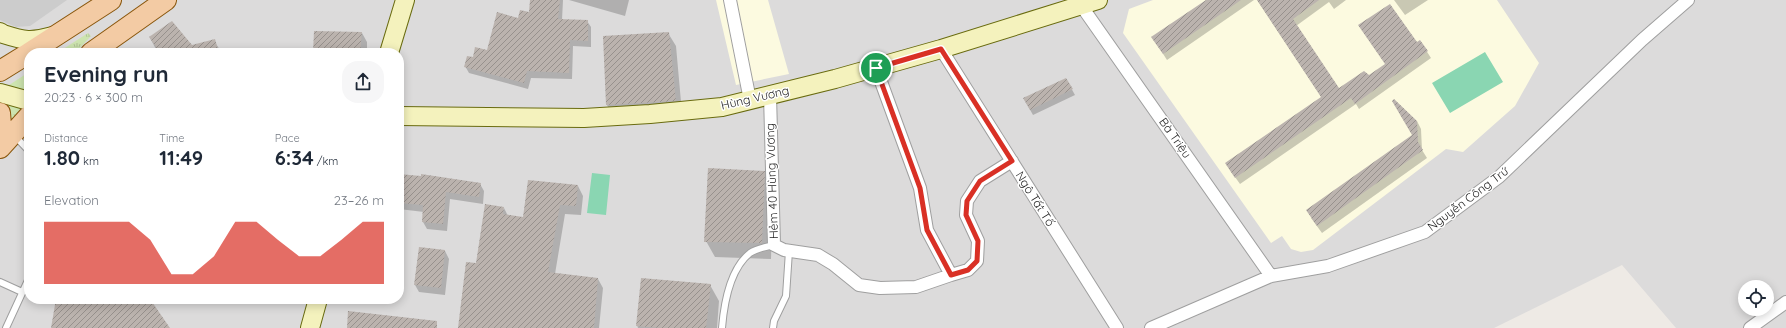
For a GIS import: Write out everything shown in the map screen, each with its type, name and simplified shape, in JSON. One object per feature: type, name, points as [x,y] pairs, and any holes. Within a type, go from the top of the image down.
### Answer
[{"type":"main road","points":[[37,48],[111,0]]},
{"type":"main road","points":[[98,48],[166,0]]},
{"type":"main road","points":[[0,72],[24,56]]},
{"type":"main road","points":[[0,113],[2,137],[4,142],[24,121]]},
{"type":"street","points":[[391,48],[405,0]]},
{"type":"street","points":[[730,0],[750,100]]},
{"type":"street","name":"Nguyễn Công Trứ","points":[[1151,328],[1271,276],[1328,266],[1425,232],[1499,177],[1642,40],[1688,0]]},
{"type":"street","name":"Hùng Vương","points":[[404,116],[584,118],[650,114],[722,107],[876,68],[941,49],[1086,2]]},
{"type":"street","name":"Bà Triệu","points":[[1086,2],[1271,276]]},
{"type":"street","points":[[0,32],[24,41],[37,40],[58,35]]},
{"type":"street","name":"Ngô Tất Tố","points":[[941,49],[1117,328]]},
{"type":"street","points":[[876,68],[920,188],[927,230],[951,275]]},
{"type":"street","points":[[0,93],[24,100]]},
{"type":"street","name":"Hẻm 40 Hùng Vương","points":[[770,95],[774,245],[789,251],[818,255],[833,264],[859,285],[880,288],[916,287],[968,270],[977,261],[978,241],[966,215],[967,201],[980,181],[1012,161]]},
{"type":"street","points":[[1750,328],[1786,302]]},
{"type":"street","points":[[310,328],[317,304]]},
{"type":"lane","points":[[4,142],[24,149]]},
{"type":"lane","points":[[722,328],[732,278],[750,254],[757,249],[774,245]]},
{"type":"lane","points":[[773,328],[774,321],[786,296],[789,251]]},
{"type":"lane","points":[[0,282],[22,292]]},
{"type":"lane","points":[[6,328],[24,288]]},
{"type":"shaded area","points":[[0,0],[1786,0],[1786,328],[1676,328],[1622,265],[1494,328],[0,328]]},
{"type":"shaded area","points":[[0,0],[67,0],[30,26],[16,27],[0,20]]},
{"type":"shaded area","points":[[716,0],[768,0],[789,74],[736,85]]},
{"type":"shaded area","points":[[1153,0],[1497,0],[1539,63],[1515,106],[1463,152],[1446,149],[1313,250],[1301,252],[1291,249],[1282,236],[1271,243],[1123,33],[1129,9]]},
{"type":"green space","points":[[88,33],[91,36],[80,48],[65,48]]},
{"type":"green space","points":[[1485,52],[1503,82],[1450,113],[1432,83]]},
{"type":"green space","points":[[24,75],[24,95],[3,89]]},
{"type":"green space","points":[[7,105],[24,107],[11,122]]},
{"type":"green space","points":[[592,173],[610,175],[606,215],[587,213]]},
{"type":"building","points":[[530,0],[560,0],[558,19],[588,20],[588,41],[570,40],[569,73],[527,71],[524,83],[464,67],[467,56],[473,57],[475,47],[487,50],[497,12],[518,18],[520,10],[529,12]]},
{"type":"building","points":[[1206,0],[1241,0],[1163,54],[1151,37]]},
{"type":"building","points":[[1257,0],[1319,0],[1293,19],[1339,88],[1364,71],[1369,75],[1385,64],[1358,25],[1390,4],[1417,42],[1420,40],[1428,51],[1355,104],[1351,98],[1235,178],[1225,163],[1321,97]]},
{"type":"building","points":[[172,21],[192,45],[215,39],[218,48],[156,48],[149,37]]},
{"type":"building","points":[[314,31],[362,32],[360,48],[313,48]]},
{"type":"building","points":[[669,32],[676,101],[606,105],[603,36]]},
{"type":"building","points":[[1066,78],[1073,89],[1030,110],[1023,98]]},
{"type":"building","points":[[1394,99],[1417,121],[1418,142],[1423,150],[1317,226],[1306,210],[1412,135],[1392,101]]},
{"type":"building","points":[[708,168],[765,171],[762,243],[704,242]]},
{"type":"building","points":[[404,174],[421,176],[421,174],[481,183],[479,197],[446,192],[443,224],[422,222],[423,205],[404,203]]},
{"type":"building","points":[[528,180],[578,185],[576,206],[560,205],[548,272],[598,278],[594,328],[458,328],[466,262],[476,263],[485,204],[504,207],[503,214],[523,217]]},
{"type":"building","points":[[419,247],[445,250],[441,288],[414,285]]},
{"type":"building","points":[[641,278],[711,284],[706,328],[660,328],[636,326]]},
{"type":"building","points":[[55,304],[153,304],[170,328],[51,328]]},
{"type":"building","points":[[348,311],[437,321],[437,328],[347,328]]},
{"type":"route","points":[[941,49],[1012,161],[980,181],[967,201],[966,215],[978,241],[977,261],[968,270],[951,275],[927,230],[920,188],[876,68],[941,49]]}]
